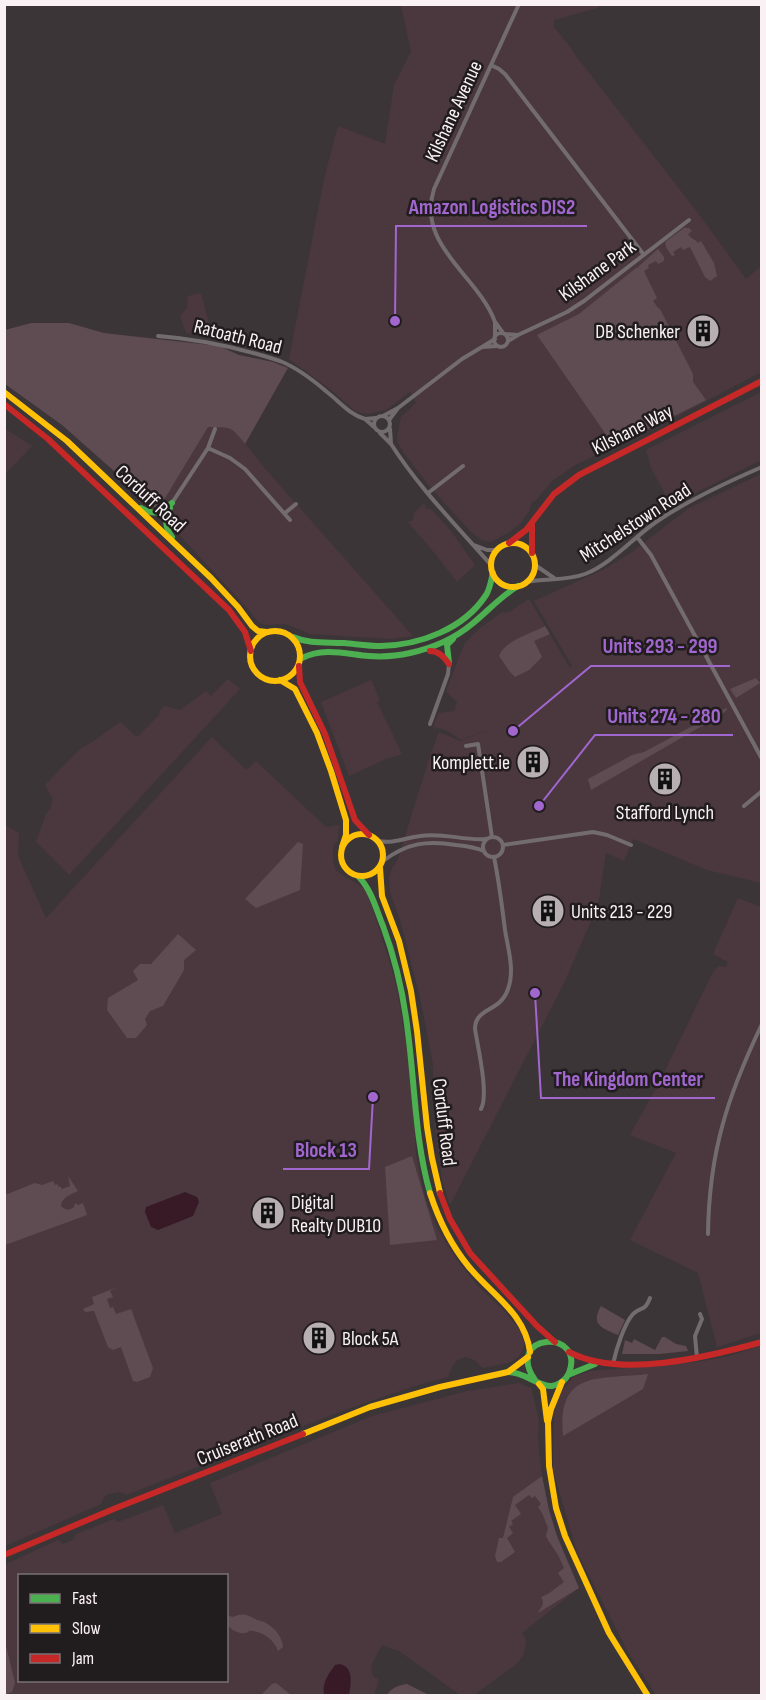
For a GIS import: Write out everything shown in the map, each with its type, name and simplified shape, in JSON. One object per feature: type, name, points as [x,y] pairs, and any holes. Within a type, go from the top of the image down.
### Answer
[{"type":"street","name":"Kilshane Avenue","points":[[504,334],[485,303],[436,238],[430,206],[434,189],[519,4]]},
{"type":"street","points":[[491,65],[505,74],[644,255]]},
{"type":"street","name":"Kilshane Park","points":[[508,341],[518,334],[567,312],[584,301],[688,220]]},
{"type":"street","points":[[495,322],[495,343],[498,346]]},
{"type":"street","points":[[365,419],[377,418],[398,408],[499,334],[504,334],[508,341],[505,346],[482,347]]},
{"type":"street","name":"Kilshane Park","points":[[504,334],[518,334]]},
{"type":"street","name":"Ratoath Road","points":[[158,336],[216,343],[280,360],[316,383],[352,414],[365,419],[375,428]]},
{"type":"street","name":"Kilshane Way","points":[[509,543],[518,539],[532,525],[546,503],[567,483],[762,381]]},
{"type":"street","name":"Corduff Road","points":[[4,392],[50,426],[193,560],[238,607],[252,626],[258,631],[267,632]]},
{"type":"street","name":"Corduff Road","points":[[4,404],[48,439],[229,610],[245,632],[251,651]]},
{"type":"street","points":[[392,444],[389,420],[398,408]]},
{"type":"street","points":[[382,416],[389,420]]},
{"type":"street","points":[[377,418],[374,422],[375,428],[392,444],[428,493],[491,565]]},
{"type":"street","points":[[380,433],[390,428]]},
{"type":"street","points":[[193,560],[166,530],[165,519],[172,503],[208,448],[215,429]]},
{"type":"street","points":[[208,448],[222,453],[238,464],[290,520]]},
{"type":"street","points":[[428,493],[463,466]]},
{"type":"street","name":"Mitchelstown Road","points":[[526,582],[576,577],[593,570],[678,509],[762,467]]},
{"type":"street","points":[[105,478],[149,513],[162,513],[172,503]]},
{"type":"street","points":[[285,513],[296,504]]},
{"type":"street","points":[[416,652],[454,637],[478,619],[501,597],[526,582],[534,572],[535,565],[532,554],[532,525]]},
{"type":"street","points":[[637,537],[651,555],[762,759]]},
{"type":"street","points":[[518,586],[505,585],[496,578],[491,565],[493,556],[497,550],[509,543],[522,545],[532,554]]},
{"type":"street","points":[[473,545],[487,550],[497,550]]},
{"type":"street","points":[[535,565],[555,578]]},
{"type":"street","points":[[449,664],[440,653],[434,650],[394,656],[308,653],[302,658],[288,680],[274,681],[265,679],[255,671],[251,651],[257,637],[267,632],[280,631],[311,643],[384,646],[422,640],[450,628],[471,612],[487,594],[493,573]]},
{"type":"street","points":[[293,637],[299,646],[302,658]]},
{"type":"street","points":[[430,724],[448,674],[447,645],[454,637]]},
{"type":"street","points":[[280,680],[295,689],[317,733],[331,771],[346,820],[346,835],[340,855],[343,865],[350,873],[359,877],[370,875],[380,868],[383,861],[383,850],[378,841],[362,829],[355,820],[325,734],[300,682],[299,666]]},
{"type":"street","points":[[466,746],[478,744],[492,837]]},
{"type":"street","points":[[744,806],[762,791]]},
{"type":"street","points":[[503,845],[593,832],[631,845]]},
{"type":"street","points":[[378,841],[390,842],[432,834],[477,840],[492,837],[501,840],[503,845],[500,854],[494,857],[488,856],[483,845],[486,839]]},
{"type":"street","points":[[342,847],[351,837],[369,835]]},
{"type":"street","points":[[383,861],[391,854],[405,848],[433,842],[484,851]]},
{"type":"street","points":[[481,1109],[484,1093],[475,1029],[476,1020],[503,999],[508,989],[511,970],[494,857]]},
{"type":"street","name":"Corduff Road","points":[[380,868],[380,887],[397,935],[413,999],[431,1161],[443,1202],[456,1231],[487,1274],[513,1299],[540,1331],[555,1342]]},
{"type":"street","name":"Corduff Road","points":[[359,877],[370,889],[399,979],[409,1040],[423,1167],[433,1204],[444,1230],[466,1262],[522,1324],[529,1337],[529,1355]]},
{"type":"street","points":[[708,1234],[708,1207],[713,1166],[722,1124],[736,1079],[762,1024]]},
{"type":"street","points":[[613,1364],[618,1343],[632,1316],[646,1307],[650,1298]]},
{"type":"street","points":[[697,1359],[695,1336],[702,1319],[700,1314]]},
{"type":"street","points":[[548,1422],[543,1389],[528,1368],[529,1355],[540,1344],[548,1341],[561,1344],[579,1358],[597,1364],[660,1364],[697,1359],[762,1342]]},
{"type":"street","points":[[569,1352],[572,1364],[568,1375],[562,1382],[548,1422],[547,1447],[556,1508],[586,1585],[609,1633],[648,1695]]},
{"type":"street","name":"Cruiserath Road","points":[[508,1372],[529,1355]]},
{"type":"street","points":[[568,1375],[597,1364]]},
{"type":"street","name":"Cruiserath Road","points":[[4,1555],[370,1407],[440,1387],[508,1372],[522,1374],[537,1382]]},
{"type":"street","points":[[537,1382],[548,1386],[562,1382]]},
{"type":"shaded area","points":[[401,5],[602,5],[554,20],[554,27],[698,213],[746,279],[761,266],[761,372],[680,415],[577,464],[552,481],[532,502],[521,523],[491,542],[482,540],[472,533],[430,487],[398,443],[401,417],[416,403],[410,392],[386,410],[368,414],[360,413],[289,359],[324,179],[338,126],[385,144],[394,85],[411,52]]},
{"type":"shaded area","points":[[684,228],[692,231],[688,234],[690,237],[698,243],[701,241],[714,263],[717,276],[710,281],[705,277],[690,247],[683,250],[681,247],[673,252],[675,255],[672,256],[666,247],[665,242]]},
{"type":"shaded area","points":[[658,249],[664,261],[658,264],[656,261],[648,265],[649,268],[644,271],[657,298],[653,301],[660,309],[693,374],[693,382],[706,400],[614,446],[537,335],[579,314],[639,267]]},
{"type":"shaded area","points":[[201,293],[213,337],[186,333],[180,316],[187,308],[188,296]]},
{"type":"shaded area","points":[[31,323],[69,323],[104,333],[219,346],[239,355],[273,362],[288,368],[245,444],[230,429],[208,427],[158,510],[62,425],[5,384],[5,330]]},
{"type":"shaded area","points":[[761,392],[761,460],[671,505],[651,468],[646,450]]},
{"type":"shaded area","points":[[227,426],[234,430],[268,472],[413,636],[390,639],[310,634],[286,624],[265,625],[258,622],[174,529],[168,519],[158,510],[208,427]]},
{"type":"shaded area","points":[[4,428],[32,446],[5,474],[4,474]]},
{"type":"shaded area","points":[[761,474],[761,883],[707,870],[633,839],[624,861],[606,853],[598,905],[564,983],[450,1205],[442,1179],[435,1128],[433,1064],[421,1002],[401,923],[390,892],[389,877],[398,859],[439,732],[460,741],[516,719],[461,740],[446,730],[433,727],[439,713],[454,711],[457,702],[446,691],[461,652],[465,643],[480,628],[501,613],[509,612],[529,599],[570,668],[572,666],[534,601],[605,569],[632,552],[689,508]]},
{"type":"shaded area","points":[[424,503],[426,509],[431,509],[451,531],[475,565],[457,582],[408,522],[413,520],[414,513]]},
{"type":"shaded area","points":[[545,626],[550,634],[534,641],[542,657],[529,670],[515,677],[499,656],[512,642]]},
{"type":"shaded area","points":[[756,678],[760,683],[736,698],[730,689]]},
{"type":"shaded area","points":[[228,679],[240,689],[69,875],[36,842],[53,799],[45,785],[80,749],[120,722],[137,737],[160,714],[164,706],[180,710],[206,691],[211,696]]},
{"type":"shaded area","points":[[371,680],[380,700],[377,702],[402,754],[349,776],[321,702]]},
{"type":"shaded area","points":[[726,708],[727,710],[721,715],[591,790],[588,779]]},
{"type":"shaded area","points":[[212,737],[246,770],[256,761],[326,827],[339,825],[338,840],[333,847],[333,862],[336,871],[364,888],[368,895],[398,993],[411,1078],[416,1154],[425,1198],[437,1228],[456,1259],[521,1332],[524,1344],[522,1352],[511,1362],[483,1368],[474,1360],[466,1357],[457,1360],[448,1377],[350,1408],[126,1495],[120,1492],[108,1494],[103,1498],[101,1504],[5,1546],[4,824],[19,833],[18,856],[46,918]]},
{"type":"shaded area","points":[[298,842],[303,844],[300,890],[256,908],[245,899]]},
{"type":"shaded area","points":[[738,898],[761,907],[761,1333],[717,1347],[698,1273],[630,1240],[676,1153],[630,1135],[660,1081],[713,972],[718,966],[726,967],[728,962],[713,954]]},
{"type":"shaded area","points":[[178,934],[196,950],[184,960],[184,970],[163,1006],[150,1011],[145,1019],[147,1025],[136,1038],[127,1038],[107,1010],[108,998],[138,980],[133,971],[140,964],[151,964]]},
{"type":"shaded area","points":[[412,1156],[437,1240],[390,1245],[385,1167]]},
{"type":"shaded area","points":[[68,1176],[78,1191],[65,1199],[61,1206],[69,1209],[74,1207],[75,1203],[78,1205],[83,1203],[87,1215],[5,1245],[5,1195],[35,1183],[42,1185],[53,1181],[62,1189],[70,1186]]},
{"type":"shaded area","points":[[185,1192],[197,1197],[199,1202],[193,1216],[158,1230],[151,1227],[145,1212],[146,1207]]},
{"type":"shaded area","points":[[118,1287],[110,1291],[113,1297],[107,1299],[110,1308],[113,1307],[116,1314],[131,1309],[153,1368],[150,1377],[137,1382],[133,1381],[121,1347],[113,1350],[108,1347],[94,1311],[85,1312],[83,1309],[94,1304],[92,1297]]},
{"type":"shaded area","points":[[601,1306],[625,1320],[618,1335],[603,1328],[597,1322]]},
{"type":"shaded area","points":[[662,1337],[686,1346],[688,1351],[622,1354],[625,1340],[632,1343],[634,1339],[655,1350]]},
{"type":"shaded area","points":[[761,1346],[761,1695],[656,1695],[628,1652],[577,1552],[553,1470],[554,1412],[559,1395],[573,1377],[591,1371],[698,1362],[729,1356]]},
{"type":"shaded area","points":[[648,1374],[643,1389],[563,1436],[563,1414],[567,1399],[574,1389],[585,1382],[598,1379]]},
{"type":"shaded area","points":[[519,1383],[531,1388],[539,1420],[538,1439],[542,1476],[549,1510],[557,1536],[579,1588],[522,1633],[526,1640],[524,1653],[518,1663],[474,1695],[460,1695],[399,1651],[382,1645],[371,1666],[373,1676],[379,1680],[374,1695],[5,1696],[4,1565],[58,1540],[63,1544],[73,1540],[76,1534],[114,1519],[118,1522],[163,1505],[175,1533],[222,1514],[210,1483],[372,1416],[467,1391]]},
{"type":"shaded area","points":[[542,1476],[557,1536],[579,1588],[538,1613],[543,1604],[541,1597],[564,1582],[558,1573],[564,1568],[546,1536],[548,1528],[538,1507],[541,1504],[535,1496],[532,1498],[529,1495],[515,1505],[521,1514],[511,1521],[513,1524],[509,1527],[513,1533],[507,1538],[515,1552],[501,1562],[497,1562],[495,1556],[499,1538],[503,1538],[513,1497]]},
{"type":"shaded area","points":[[228,1616],[251,1617],[273,1628],[283,1647],[278,1651],[271,1640],[257,1632],[235,1631],[228,1626]]},
{"type":"shaded area","points":[[5,1642],[15,1683],[12,1692],[4,1695]]},
{"type":"shaded area","points":[[340,1664],[350,1672],[349,1695],[324,1695],[326,1679],[335,1665]]},
{"type":"shaded area","points":[[276,1683],[291,1695],[261,1695],[272,1684]]},
{"type":"shaded area","points":[[407,1684],[429,1695],[387,1695],[396,1687]]},
{"type":"traffic: fast","points":[[141,508],[150,512],[158,512],[172,503]]},
{"type":"traffic: fast","points":[[170,508],[166,523],[172,537]]},
{"type":"traffic: fast","points":[[293,637],[311,642],[381,646],[426,638],[453,626],[477,607],[487,593],[493,573]]},
{"type":"traffic: fast","points":[[302,658],[327,652],[390,656],[427,648],[465,629],[518,586]]},
{"type":"traffic: fast","points":[[449,663],[447,645],[453,639]]},
{"type":"traffic: fast","points":[[359,877],[376,907],[399,979],[406,1020],[421,1154],[430,1193]]},
{"type":"traffic: fast","points":[[508,1372],[520,1374],[547,1386],[557,1385],[569,1373],[571,1358],[566,1348],[557,1343],[546,1342],[536,1345],[529,1353],[528,1364],[535,1380]]},
{"type":"traffic: fast","points":[[568,1375],[595,1364]]},
{"type":"traffic: slow","points":[[4,392],[67,441],[211,578],[252,626],[258,631],[267,632]]},
{"type":"traffic: slow","points":[[513,543],[528,550],[535,565],[528,580],[513,587],[498,580],[491,565],[498,550],[513,543]]},
{"type":"traffic: slow","points":[[275,631],[293,638],[300,656],[293,674],[275,681],[257,674],[250,656],[257,638],[275,631]]},
{"type":"traffic: slow","points":[[280,680],[295,689],[317,733],[346,820],[346,835],[342,847]]},
{"type":"traffic: slow","points":[[362,834],[370,835],[377,840],[382,847],[383,855],[382,863],[377,870],[370,875],[362,876],[354,875],[347,870],[342,863],[341,855],[342,847],[347,840],[354,835],[362,834]]},
{"type":"traffic: slow","points":[[380,868],[382,896],[399,941],[411,991],[427,1127],[440,1193]]},
{"type":"traffic: slow","points":[[430,1193],[441,1223],[456,1250],[478,1277],[515,1315],[527,1338],[530,1352]]},
{"type":"traffic: slow","points":[[303,1434],[370,1407],[440,1387],[508,1372],[528,1357]]},
{"type":"traffic: slow","points":[[562,1382],[548,1422],[549,1466],[556,1508],[565,1536],[609,1633],[648,1696]]},
{"type":"traffic: slow","points":[[539,1384],[543,1389],[547,1421]]},
{"type":"traffic: jam","points":[[509,543],[526,530],[554,494],[579,475],[762,381]]},
{"type":"traffic: jam","points":[[4,404],[48,439],[229,610],[245,632],[251,651]]},
{"type":"traffic: jam","points":[[532,525],[532,553]]},
{"type":"traffic: jam","points":[[430,651],[441,655],[449,664]]},
{"type":"traffic: jam","points":[[299,666],[300,682],[325,734],[355,820],[369,835]]},
{"type":"traffic: jam","points":[[440,1193],[450,1219],[470,1253],[537,1326],[555,1342]]},
{"type":"traffic: jam","points":[[569,1352],[590,1360],[638,1365],[691,1359],[762,1342]]},
{"type":"traffic: jam","points":[[4,1555],[303,1434]]},
{"type":"place","name":"Amazon Logistics DIS2","points":[[395,321]]},
{"type":"place","name":"DB Schenker","points":[[703,331]]},
{"type":"place","name":"Units 293 - 299","points":[[513,731]]},
{"type":"place","name":"Komplett.ie","points":[[533,762]]},
{"type":"place","name":"Stafford Lynch","points":[[665,779]]},
{"type":"place","name":"Units 274 - 280","points":[[539,806]]},
{"type":"place","name":"Units 213 - 229","points":[[548,911]]},
{"type":"place","name":"The Kingdom Center","points":[[535,993]]},
{"type":"place","name":"Block 13","points":[[373,1097]]},
{"type":"place","name":"Digital Realty DUB10","points":[[268,1213]]},
{"type":"place","name":"Block 5A","points":[[319,1338]]}]
